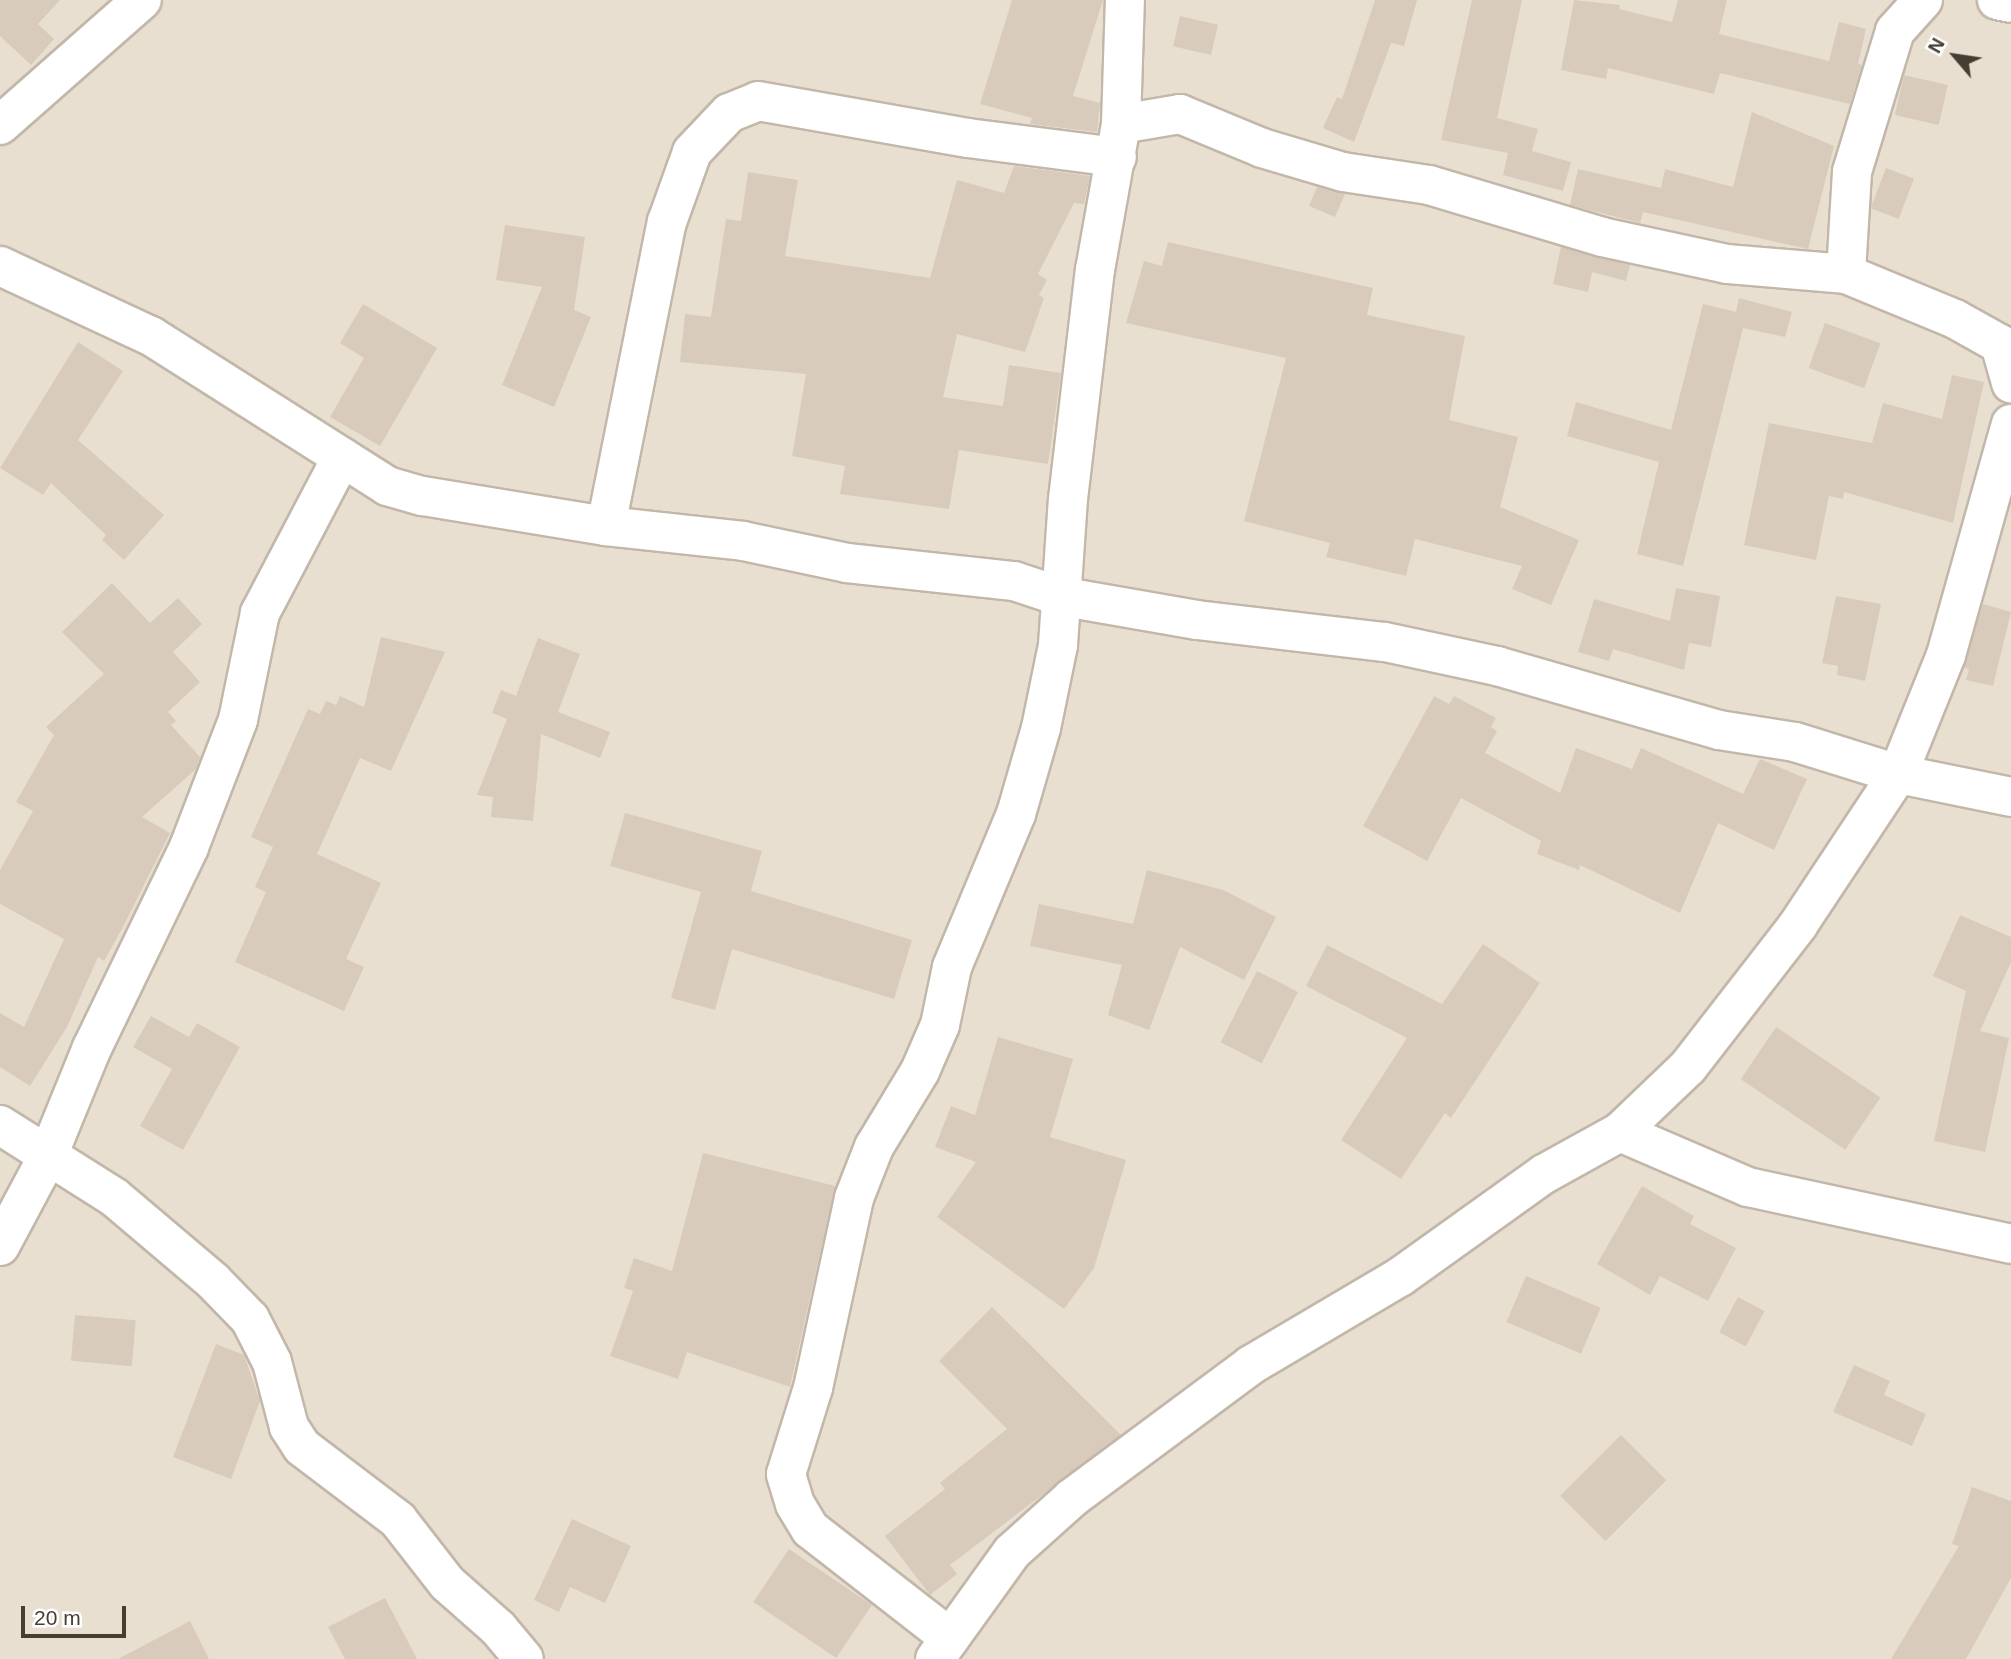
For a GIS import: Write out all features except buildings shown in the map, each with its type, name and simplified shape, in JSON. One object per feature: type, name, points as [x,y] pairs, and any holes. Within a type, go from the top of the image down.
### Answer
[{"type":"street","points":[[0,125],[142,0]]},
{"type":"street","points":[[1125,0],[1119,141],[1095,270],[1059,596],[1059,645],[1016,814],[952,967],[940,1025],[920,1071],[874,1147],[854,1198],[813,1388],[786,1474],[795,1504],[810,1530],[942,1649],[1012,1552],[1072,1498],[1194,1404],[1400,1277],[1544,1174],[1620,1132],[1688,1067],[1764,974],[1898,774],[1946,655],[2011,424]]},
{"type":"street","points":[[1846,274],[1852,172],[1895,31],[1923,0]]},
{"type":"street","points":[[1997,0],[2011,3]]},
{"type":"street","points":[[606,526],[667,222],[692,152],[729,113],[758,101],[968,138],[1119,141],[1180,114],[1262,148],[1343,173],[1429,185],[1602,237],[1727,264],[1846,274],[1955,319],[2006,345],[2011,383]]},
{"type":"street","points":[[0,266],[151,336],[387,486],[423,496],[606,526],[743,541],[847,563],[1014,581],[1059,596],[1197,620],[1385,642],[1497,666],[1719,730],[1795,742],[1898,774],[2011,797]]},
{"type":"street","points":[[0,1246],[47,1158],[92,1048],[189,847],[238,720],[260,613],[342,457]]},
{"type":"street","points":[[0,1125],[47,1158],[114,1197],[241,1310],[272,1362],[289,1427],[302,1447],[398,1520],[447,1583],[498,1628],[524,1659]]},
{"type":"street","points":[[1620,1132],[1748,1187],[2011,1244]]},
{"type":"shaded area","points":[[0,0],[2011,0],[2011,1659],[0,1659]]}]
